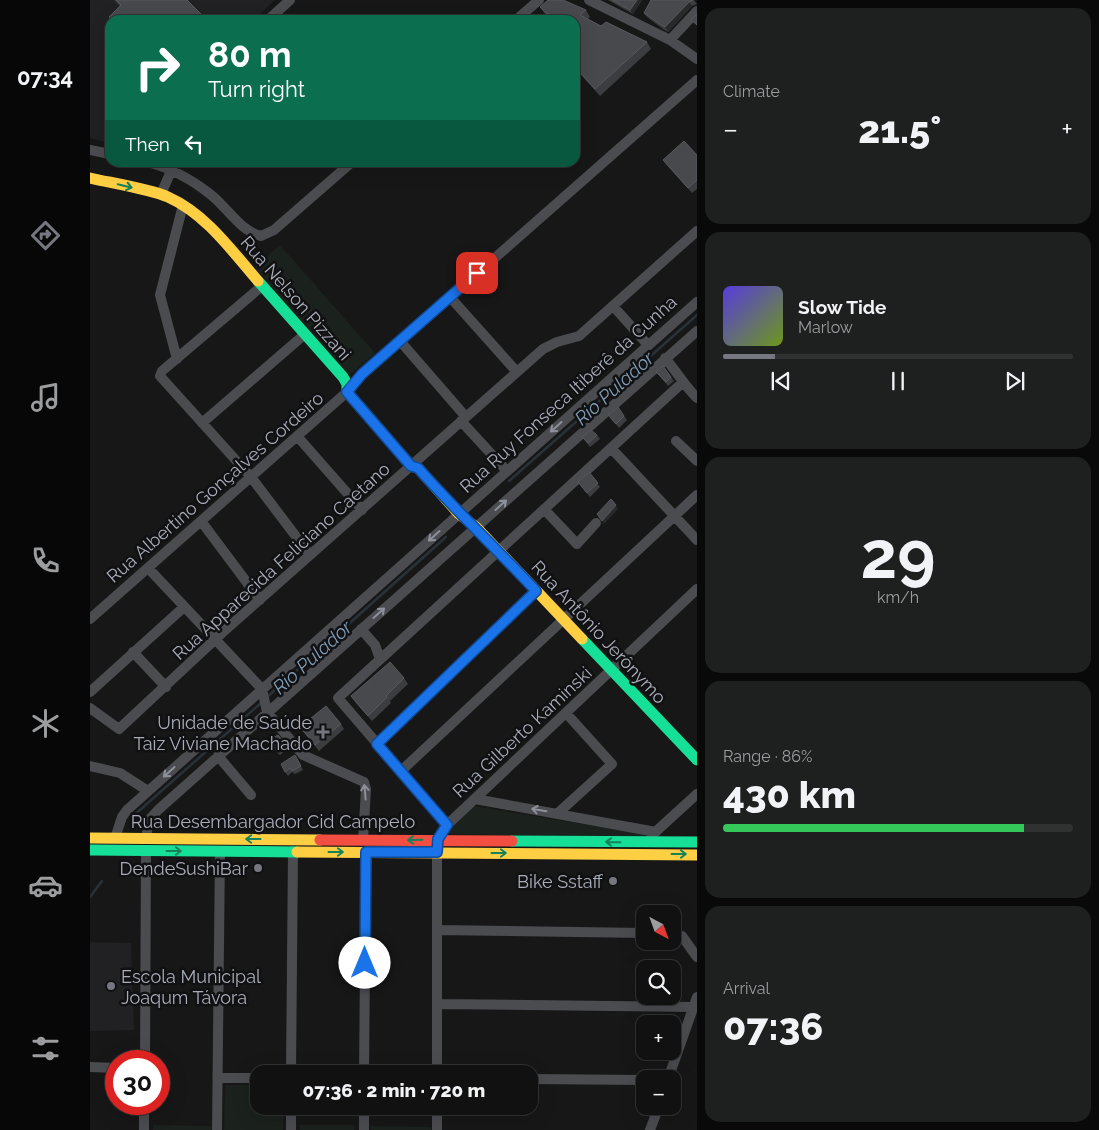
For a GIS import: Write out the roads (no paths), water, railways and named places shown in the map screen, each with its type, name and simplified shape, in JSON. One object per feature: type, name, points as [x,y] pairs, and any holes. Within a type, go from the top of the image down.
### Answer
[{"type":"main road","name":"Rua Nelson Pizzani","points":[[90,178],[161,194],[183,205],[212,229],[343,377],[347,384],[347,392],[411,466],[418,468],[459,514],[476,527]]},
{"type":"main road","name":"Rua Antônio Jerônymo","points":[[476,527],[696,760]]},
{"type":"main road","name":"Rua Desembargador Cid Campelo","points":[[90,838],[115,838],[146,844],[220,851],[696,854]]},
{"type":"main road","name":"Rua Desembargador Cid Campelo","points":[[90,850],[146,844],[438,839],[696,842]]},
{"type":"main road","points":[[437,852],[438,839]]},
{"type":"street","points":[[274,15],[290,0]]},
{"type":"street","points":[[589,0],[670,40],[696,59]]},
{"type":"street","points":[[521,15],[535,1]]},
{"type":"street","points":[[670,40],[696,11]]},
{"type":"street","name":"Rua Albertino Gonçalves Cordeiro","points":[[90,619],[347,392],[362,374],[696,80]]},
{"type":"street","points":[[90,150],[105,153]]},
{"type":"street","points":[[161,194],[174,167]]},
{"type":"street","name":"Rua Nelson Pizzani","points":[[175,167],[205,190],[250,232],[261,236],[274,230],[346,167]]},
{"type":"street","points":[[177,359],[160,295],[183,205]]},
{"type":"street","name":"Rua Apparecida Feliciano Caetano","points":[[90,708],[119,729],[310,555],[547,346],[576,338],[696,231]]},
{"type":"street","points":[[262,286],[160,374],[251,477],[310,555]]},
{"type":"street","points":[[450,297],[517,372]]},
{"type":"street","name":"Rua Ruy Fonseca Itiberê da Cunha","points":[[115,838],[124,813],[696,302]]},
{"type":"street","points":[[613,306],[648,345]]},
{"type":"street","points":[[145,1050],[146,844],[147,826],[154,814],[696,331]]},
{"type":"street","points":[[202,423],[305,334]]},
{"type":"street","points":[[400,341],[507,470]]},
{"type":"street","points":[[666,358],[679,373],[682,384],[696,398]]},
{"type":"street","points":[[447,825],[338,698],[682,384]]},
{"type":"street","points":[[297,436],[362,510]]},
{"type":"street","points":[[676,441],[696,461]]},
{"type":"street","points":[[611,448],[696,540]]},
{"type":"street","points":[[401,771],[696,495]]},
{"type":"street","points":[[544,508],[577,544],[596,523]]},
{"type":"street","points":[[201,521],[260,600]]},
{"type":"street","points":[[148,568],[262,689],[267,712],[307,758],[364,782],[366,789],[363,840]]},
{"type":"street","name":"Rua Gilberto Kaminski","points":[[438,839],[447,825],[696,589]]},
{"type":"street","points":[[377,744],[536,591]]},
{"type":"street","points":[[90,692],[184,606]]},
{"type":"street","points":[[360,629],[375,645],[380,659]]},
{"type":"street","points":[[133,652],[166,687]]},
{"type":"street","points":[[558,813],[612,764],[566,713]]},
{"type":"street","points":[[218,756],[251,795]]},
{"type":"street","points":[[90,766],[120,773],[148,791]]},
{"type":"street","points":[[645,842],[696,794]]},
{"type":"street","points":[[475,799],[656,832]]},
{"type":"street","points":[[217,1130],[220,851]]},
{"type":"street","points":[[291,1065],[293,852]]},
{"type":"street","points":[[364,1065],[366,852]]},
{"type":"street","points":[[437,852],[437,1065]]},
{"type":"street","points":[[437,930],[636,933]]},
{"type":"street","points":[[681,936],[696,957]]},
{"type":"street","points":[[437,1004],[695,1002],[671,1070]]},
{"type":"street","points":[[90,1068],[105,1068]]},
{"type":"street","points":[[218,1078],[250,1078]]},
{"type":"street","points":[[538,1079],[636,1080]]},
{"type":"street","points":[[144,1115],[144,1130]]},
{"type":"street","points":[[291,1115],[291,1130]]},
{"type":"street","points":[[364,1115],[364,1130]]},
{"type":"street","points":[[436,1130],[437,1115]]},
{"type":"street","points":[[650,1130],[656,1115]]},
{"type":"waterway","name":"Rio Pulador","points":[[509,481],[697,315]]},
{"type":"waterway","name":"Rio Pulador","points":[[266,698],[446,537]]},
{"type":"waterway","name":"Rio Pulador","points":[[132,817],[262,702]]},
{"type":"waterway","name":"Rio Pulador","points":[[90,897],[102,881]]},
{"type":"place","name":"Unidade de Saúde Taiz Viviane Machado","points":[[323,732]]},
{"type":"place","name":"DendeSushiBar","points":[[258,868]]},
{"type":"place","name":"Bike Sstaff","points":[[613,881]]},
{"type":"place","name":"Escola Municipal Joaqum Távora","points":[[111,986]]}]
